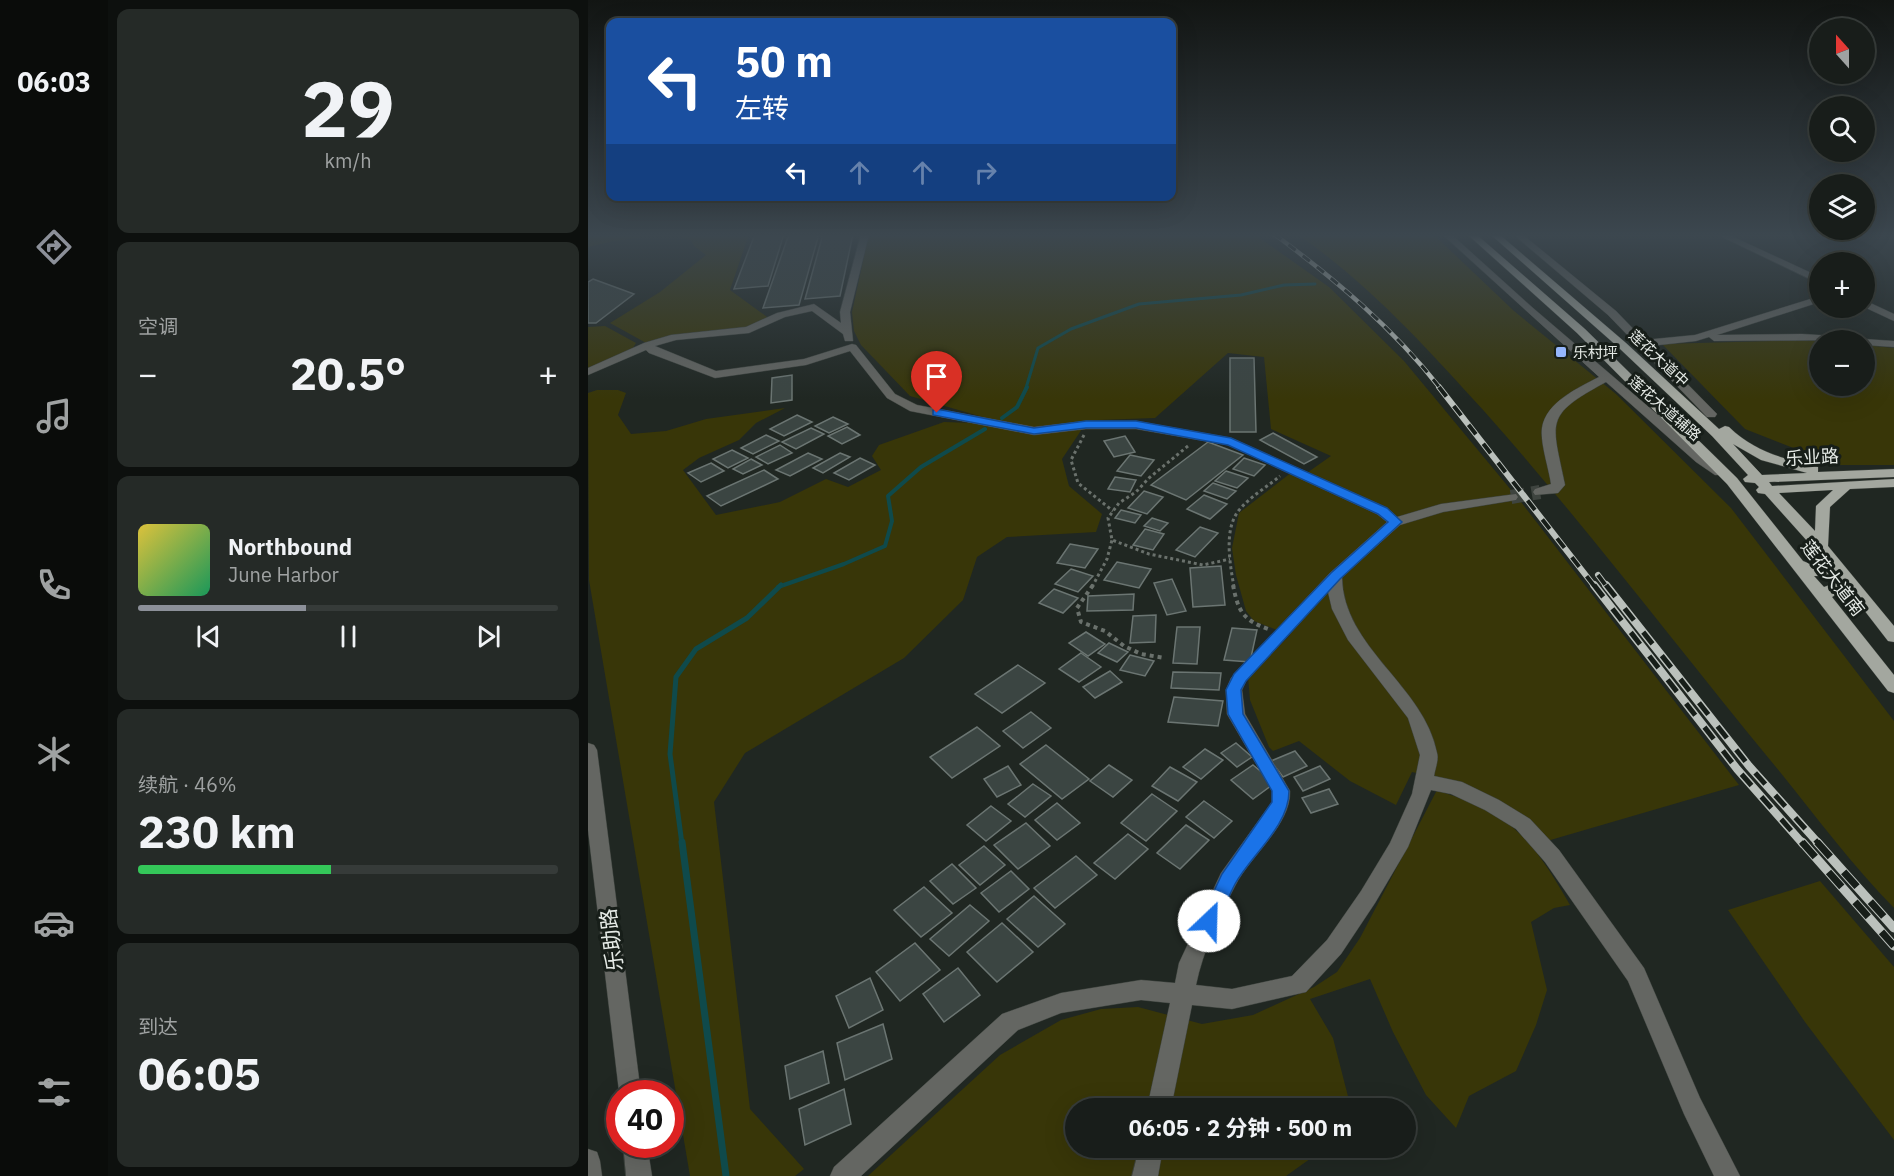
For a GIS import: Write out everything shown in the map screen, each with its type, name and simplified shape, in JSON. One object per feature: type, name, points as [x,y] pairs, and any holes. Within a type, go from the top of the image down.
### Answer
[{"type":"main road","name":"莲花大道中","points":[[1533,289],[1581,331],[1737,486]]},
{"type":"main road","name":"莲花大道中","points":[[1557,289],[1622,345],[1716,434],[1768,490]]},
{"type":"main road","points":[[1711,414],[1716,434]]},
{"type":"main road","points":[[1711,414],[1737,442],[1752,452],[1779,463],[1834,474]]},
{"type":"main road","name":"乐业路","points":[[1737,486],[1757,478],[1894,472]]},
{"type":"main road","name":"乐业路","points":[[1737,486],[1768,490],[1894,483]]},
{"type":"main road","points":[[1821,546],[1823,506],[1848,484]]},
{"type":"main road","name":"莲花大道南","points":[[1737,486],[1894,687]]},
{"type":"main road","name":"莲花大道南","points":[[1768,490],[1821,546],[1894,637]]},
{"type":"main road","points":[[1799,565],[1819,572],[1827,571],[1834,563]]},
{"type":"main road","points":[[1824,597],[1828,589],[1833,587],[1847,588],[1860,594]]},
{"type":"street","points":[[851,289],[845,312],[847,332],[852,347],[891,396],[914,408],[1034,431],[1086,425],[1136,424],[1231,442],[1382,511],[1395,522]]},
{"type":"street","name":"莲花大道辅路","points":[[1505,289],[1701,459],[1737,486]]},
{"type":"street","name":"莲花大道辅路","points":[[1583,289],[1643,343],[1711,414]]},
{"type":"street","points":[[1696,338],[1809,302]]},
{"type":"street","points":[[588,372],[648,345],[675,337],[749,330],[781,315],[814,307],[847,332]]},
{"type":"street","points":[[1875,308],[1894,318]]},
{"type":"street","points":[[1643,343],[1696,338],[1809,337]]},
{"type":"street","points":[[1875,343],[1894,344]]},
{"type":"street","points":[[648,345],[653,351],[715,375],[806,362],[852,347]]},
{"type":"street","points":[[1540,492],[1552,490],[1558,485],[1548,430],[1552,415],[1575,394],[1607,377]]},
{"type":"street","points":[[1161,1098],[1190,963],[1228,879],[1276,813],[1281,802],[1281,791],[1236,714],[1234,690],[1239,678],[1335,576],[1395,522],[1441,508],[1511,497]]},
{"type":"street","points":[[843,1176],[1010,1022],[1061,1003],[1141,990],[1232,999],[1298,985],[1334,947],[1398,847],[1424,780],[1430,755],[1416,716],[1354,636],[1340,609],[1335,590],[1335,576]]},
{"type":"street","name":"乐助路","points":[[588,750],[627,1080]]},
{"type":"street","points":[[1424,780],[1455,787],[1492,805],[1523,824],[1552,856],[1636,975],[1692,1106],[1727,1176]]},
{"type":"street","points":[[637,1158],[639,1176]]},
{"type":"street","points":[[1145,1176],[1149,1158]]},
{"type":"street","points":[[588,1161],[589,1176]]},
{"type":"path","points":[[1086,425],[1084,435],[1071,460],[1078,483],[1113,511]]},
{"type":"path","points":[[1165,658],[1141,654],[1124,646],[1105,632],[1081,622],[1077,608],[1104,569],[1111,552],[1112,540],[1108,518],[1113,511],[1119,503],[1136,492],[1149,478],[1200,436]]},
{"type":"path","points":[[1281,634],[1251,623],[1241,612],[1228,548],[1236,513],[1291,469]]},
{"type":"path","points":[[1112,540],[1149,554],[1203,565],[1230,559]]},
{"type":"shaded area","points":[[664,289],[730,289],[770,319],[750,327],[648,344],[610,323]]},
{"type":"shaded area","points":[[857,289],[1331,289],[1404,361],[1521,502],[1739,785],[1547,841],[1456,782],[1412,772],[1396,805],[1350,781],[1299,741],[1273,751],[1269,747],[1250,700],[1248,677],[1290,635],[1254,621],[1246,611],[1236,575],[1232,548],[1239,513],[1292,472],[1301,477],[1331,456],[1271,429],[1264,357],[1228,353],[1155,418],[1098,420],[1032,427],[1007,424],[910,396],[861,345],[854,331],[852,312]]},
{"type":"shaded area","points":[[1365,289],[1491,289],[1514,311],[1616,394],[1731,508],[1894,721],[1894,908],[1836,842],[1522,455],[1418,340]]},
{"type":"shaded area","points":[[605,326],[636,343],[631,351],[588,370],[588,327]]},
{"type":"shaded area","points":[[1809,340],[1809,396],[1875,396],[1875,346],[1894,348],[1894,465],[1837,465],[1745,429],[1662,344]]},
{"type":"shaded area","points":[[597,390],[618,390],[626,393],[618,415],[631,434],[666,431],[706,419],[785,408],[756,423],[739,440],[699,458],[683,470],[716,515],[780,502],[826,479],[848,487],[881,470],[872,456],[879,445],[944,422],[973,423],[1036,434],[1082,429],[1062,459],[1069,486],[1102,514],[1096,532],[1007,537],[977,557],[963,600],[904,658],[745,753],[714,802],[750,1109],[804,1169],[795,1176],[690,1176],[684,1141],[684,1080],[674,1080],[589,580],[588,393]]},
{"type":"shaded area","points":[[1437,790],[1479,806],[1500,817],[1512,827],[1535,850],[1570,905],[1554,908],[1531,922],[1547,990],[1536,1025],[1516,1071],[1469,1096],[1456,1128],[1426,1095],[1393,1032],[1370,979],[1310,999],[1333,1038],[1348,1098],[1065,1098],[1065,1158],[1311,1158],[1286,1176],[868,1176],[1000,1055],[1061,1020],[1101,1009],[1138,1007],[1202,1024],[1253,1015],[1314,987],[1337,972],[1360,938]]},
{"type":"shaded area","points":[[1820,881],[1894,967],[1894,1140],[1805,1022],[1728,910]]},
{"type":"building","points":[[588,289],[620,289],[634,294],[596,323],[588,323]]},
{"type":"building","points":[[770,289],[804,289],[799,305],[763,308]]},
{"type":"building","points":[[808,289],[841,289],[840,296],[805,299]]},
{"type":"building","points":[[1230,358],[1254,358],[1256,432],[1230,432]]},
{"type":"building","points":[[792,375],[792,400],[771,403],[772,378]]},
{"type":"building","points":[[797,415],[812,422],[784,436],[770,429]]},
{"type":"building","points":[[833,417],[848,424],[829,433],[815,426]]},
{"type":"building","points":[[847,427],[860,435],[842,444],[828,436]]},
{"type":"building","points":[[811,428],[824,434],[796,449],[782,442]]},
{"type":"building","points":[[1273,433],[1317,457],[1304,464],[1260,440]]},
{"type":"building","points":[[766,435],[779,441],[753,454],[741,448]]},
{"type":"building","points":[[1125,436],[1135,452],[1114,457],[1104,441]]},
{"type":"building","points":[[1208,442],[1243,455],[1186,500],[1151,485]]},
{"type":"building","points":[[780,445],[792,453],[768,464],[756,457]]},
{"type":"building","points":[[732,450],[748,458],[728,468],[713,459]]},
{"type":"building","points":[[808,453],[822,459],[790,476],[776,470]]},
{"type":"building","points":[[840,453],[850,457],[823,473],[813,468]]},
{"type":"building","points":[[1130,455],[1154,460],[1141,476],[1117,471]]},
{"type":"building","points":[[860,458],[875,465],[849,480],[834,473]]},
{"type":"building","points":[[1244,458],[1265,465],[1254,476],[1233,469]]},
{"type":"building","points":[[751,459],[762,465],[743,474],[733,469]]},
{"type":"building","points":[[711,463],[724,471],[701,482],[688,473]]},
{"type":"building","points":[[764,470],[778,479],[721,506],[707,496]]},
{"type":"building","points":[[1226,471],[1248,478],[1237,488],[1215,481]]},
{"type":"building","points":[[1115,477],[1136,480],[1130,492],[1108,489]]},
{"type":"building","points":[[1213,483],[1236,491],[1227,499],[1204,491]]},
{"type":"building","points":[[1144,491],[1163,497],[1147,514],[1128,508]]},
{"type":"building","points":[[1204,495],[1227,504],[1210,519],[1187,509]]},
{"type":"building","points":[[1121,510],[1141,515],[1135,523],[1115,518]]},
{"type":"building","points":[[1152,518],[1168,523],[1160,531],[1144,526]]},
{"type":"building","points":[[1200,527],[1218,533],[1195,557],[1176,550]]},
{"type":"building","points":[[1145,529],[1164,534],[1153,550],[1133,545]]},
{"type":"building","points":[[1070,544],[1098,549],[1085,568],[1057,563]]},
{"type":"building","points":[[1117,562],[1151,569],[1139,588],[1104,580]]},
{"type":"building","points":[[1221,566],[1225,605],[1193,607],[1190,568]]},
{"type":"building","points":[[1071,569],[1093,576],[1078,592],[1055,584]]},
{"type":"building","points":[[1172,579],[1186,611],[1167,615],[1154,583]]},
{"type":"building","points":[[1054,589],[1078,598],[1063,613],[1039,603]]},
{"type":"building","points":[[1134,594],[1133,610],[1087,611],[1088,596]]},
{"type":"building","points":[[1156,615],[1155,642],[1130,643],[1133,616]]},
{"type":"building","points":[[1177,627],[1200,627],[1197,664],[1173,663]]},
{"type":"building","points":[[1232,628],[1257,630],[1250,662],[1224,660]]},
{"type":"building","points":[[1086,632],[1105,644],[1088,656],[1069,643]]},
{"type":"building","points":[[1109,643],[1128,652],[1117,662],[1098,653]]},
{"type":"building","points":[[1081,653],[1101,667],[1079,682],[1059,669]]},
{"type":"building","points":[[1130,655],[1154,661],[1145,676],[1120,670]]},
{"type":"building","points":[[1018,665],[1045,683],[1002,713],[975,694]]},
{"type":"building","points":[[1110,671],[1122,682],[1095,698],[1083,687]]},
{"type":"building","points":[[1173,672],[1221,673],[1219,690],[1171,688]]},
{"type":"building","points":[[1174,697],[1223,701],[1218,726],[1168,722]]},
{"type":"building","points":[[1031,712],[1051,728],[1023,748],[1003,731]]},
{"type":"building","points":[[977,727],[1000,746],[952,778],[930,757]]},
{"type":"building","points":[[1236,743],[1252,757],[1237,767],[1221,753]]},
{"type":"building","points":[[1046,745],[1089,779],[1062,799],[1020,764]]},
{"type":"building","points":[[1205,749],[1223,760],[1201,779],[1183,767]]},
{"type":"building","points":[[1295,751],[1307,766],[1283,777],[1271,761]]},
{"type":"building","points":[[1109,765],[1132,780],[1113,797],[1090,781]]},
{"type":"building","points":[[1253,765],[1275,783],[1253,799],[1231,780]]},
{"type":"building","points":[[1008,766],[1021,785],[997,797],[984,779]]},
{"type":"building","points":[[1320,766],[1330,779],[1303,791],[1294,777]]},
{"type":"building","points":[[1170,767],[1197,782],[1178,801],[1152,786]]},
{"type":"building","points":[[1033,784],[1051,796],[1025,817],[1008,804]]},
{"type":"building","points":[[1329,789],[1338,804],[1311,813],[1302,798]]},
{"type":"building","points":[[1152,794],[1177,811],[1146,841],[1121,823]]},
{"type":"building","points":[[1204,801],[1232,821],[1214,838],[1186,817]]},
{"type":"building","points":[[1057,803],[1080,823],[1057,840],[1035,820]]},
{"type":"building","points":[[991,806],[1011,821],[986,841],[967,825]]},
{"type":"building","points":[[1026,823],[1050,846],[1018,869],[994,845]]},
{"type":"building","points":[[1186,825],[1209,840],[1180,869],[1157,853]]},
{"type":"building","points":[[1128,834],[1148,849],[1115,879],[1094,863]]},
{"type":"building","points":[[984,846],[1005,865],[980,885],[959,865]]},
{"type":"building","points":[[1076,856],[1097,875],[1055,908],[1034,888]]},
{"type":"building","points":[[952,864],[976,888],[953,904],[930,881]]},
{"type":"building","points":[[1011,871],[1029,889],[999,912],[981,893]]},
{"type":"building","points":[[924,887],[952,913],[921,937],[894,910]]},
{"type":"building","points":[[1034,896],[1065,924],[1038,947],[1007,919]]},
{"type":"building","points":[[970,905],[989,921],[949,956],[930,939]]},
{"type":"building","points":[[1002,923],[1033,952],[997,982],[967,952]]},
{"type":"building","points":[[915,943],[940,970],[900,1001],[876,972]]},
{"type":"building","points":[[958,968],[980,995],[944,1022],[923,994]]},
{"type":"building","points":[[870,978],[883,1010],[849,1028],[836,996]]},
{"type":"building","points":[[883,1024],[892,1059],[845,1080],[837,1043]]},
{"type":"building","points":[[823,1051],[829,1083],[790,1099],[785,1066]]},
{"type":"building","points":[[844,1089],[851,1124],[805,1145],[799,1109]]},
{"type":"waterway","points":[[1026,388],[1038,348],[1071,329],[1139,304],[1241,295],[1267,289]]},
{"type":"waterway","points":[[1002,418],[1017,407],[1027,387]]},
{"type":"waterway","points":[[779,586],[844,564],[885,546],[892,521],[888,496],[921,467],[985,429]]},
{"type":"waterway","points":[[682,844],[670,754],[676,677],[696,649],[747,618],[779,586]]},
{"type":"waterway","points":[[682,842],[726,1176]]},
{"type":"tunnel","points":[[1511,497],[1540,492]]},
{"type":"railway","points":[[1343,289],[1403,345],[1440,388]]},
{"type":"railway","points":[[1439,387],[1595,587]]},
{"type":"railway","points":[[1598,575],[1607,587]]},
{"type":"railway","points":[[1594,585],[1737,769],[1803,844]]},
{"type":"railway","points":[[1606,585],[1749,766],[1819,844]]},
{"type":"railway","points":[[1802,842],[1894,946]]},
{"type":"railway","points":[[1817,842],[1894,928]]},
{"type":"place","name":"乐村坪","points":[[1561,352]]},
{"type":"route","points":[[937,413],[1007,428],[1034,431],[1086,425],[1136,424],[1231,442],[1382,511],[1395,522],[1361,551],[1308,603],[1239,678],[1234,690],[1236,714],[1281,791],[1281,802],[1276,813],[1228,879],[1209,921]]}]
